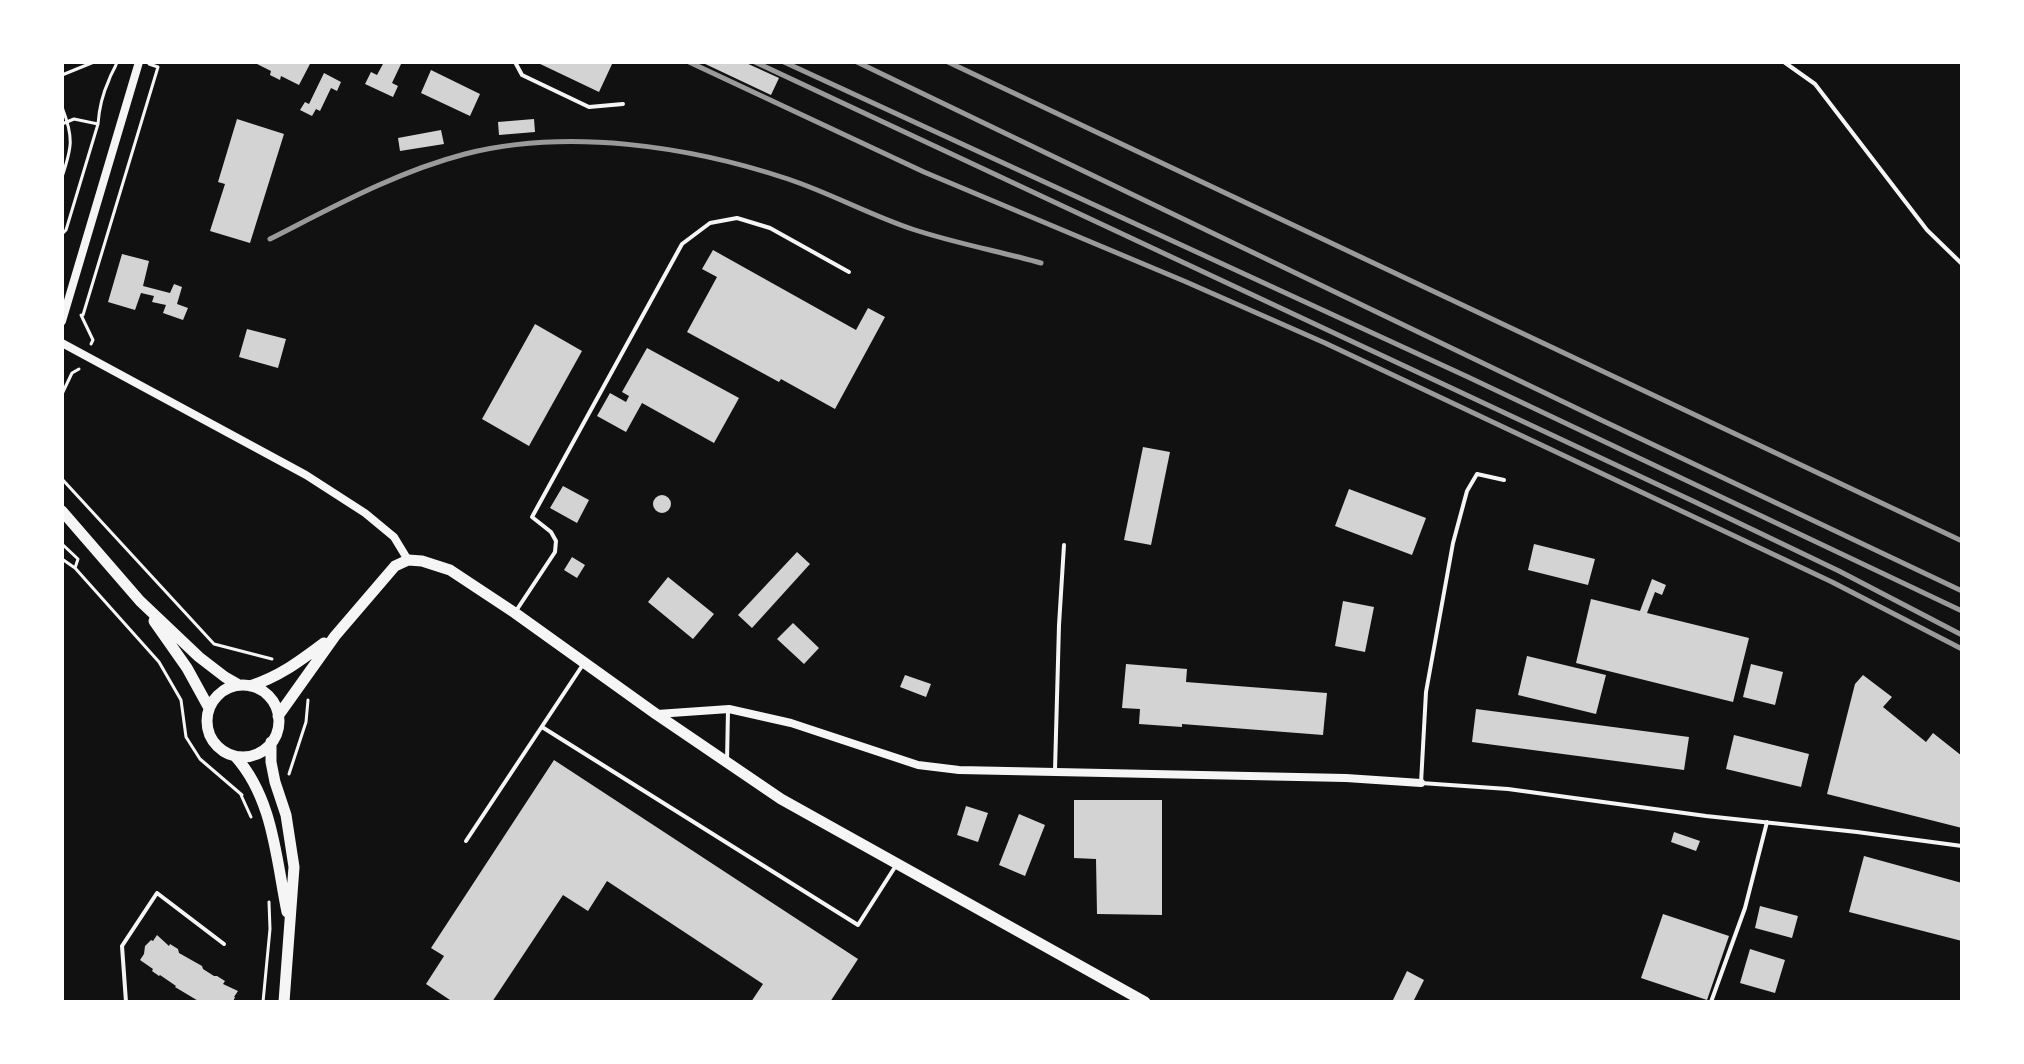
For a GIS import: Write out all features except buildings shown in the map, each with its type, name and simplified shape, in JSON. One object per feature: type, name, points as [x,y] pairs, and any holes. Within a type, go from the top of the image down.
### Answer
[{"type":"street","points":[[62,321],[144,63]]},
{"type":"street","points":[[62,343],[306,475],[365,513],[394,537],[408,560]]},
{"type":"street","points":[[62,511],[140,601],[199,657],[225,677],[260,689],[269,696],[278,716],[278,726],[271,742],[255,754],[235,756]]},
{"type":"street","points":[[278,716],[335,636],[395,566],[408,560],[422,561],[450,570],[781,799],[1145,1002]]},
{"type":"street","points":[[140,601],[187,668],[209,708]]},
{"type":"street","points":[[289,925],[271,828],[259,790],[248,770],[211,738],[207,718],[209,708],[221,692],[268,680],[335,636]]},
{"type":"street","points":[[656,714],[729,709],[791,723],[918,765],[959,770],[1346,778],[1421,783]]},
{"type":"street","points":[[271,742],[271,762],[286,815],[294,867],[284,1002]]},
{"type":"lane","points":[[515,62],[522,75],[589,107],[623,104]]},
{"type":"lane","points":[[1784,62],[1815,84],[1927,230],[1962,264]]},
{"type":"lane","points":[[515,613],[555,552],[556,541],[551,532],[532,517],[682,244],[710,223],[737,218],[770,228],[849,272]]},
{"type":"lane","points":[[1504,480],[1477,474],[1467,491],[1453,543],[1426,692],[1421,783],[1508,789],[1962,846]]},
{"type":"lane","points":[[1055,772],[1064,545]]},
{"type":"lane","points":[[466,841],[585,663]]},
{"type":"lane","points":[[727,763],[729,709]]},
{"type":"lane","points":[[542,727],[858,925],[896,864]]},
{"type":"lane","points":[[1711,1002],[1745,908],[1767,822]]},
{"type":"lane","points":[[126,1002],[122,946],[157,893],[224,944]]},
{"type":"path","points":[[62,234],[70,217],[109,78],[117,62]]},
{"type":"path","points":[[62,75],[89,63]]},
{"type":"path","points":[[83,315],[158,67],[144,63]]},
{"type":"path","points":[[62,107],[71,132],[71,146],[62,177]]},
{"type":"path","points":[[62,124],[74,119],[98,124]]},
{"type":"path","points":[[62,214],[70,217]]},
{"type":"path","points":[[62,479],[214,644],[284,662],[290,668]]},
{"type":"path","points":[[62,544],[78,559],[75,568],[62,559]]},
{"type":"path","points":[[241,795],[253,823]]},
{"type":"path","points":[[263,1002],[270,929],[268,890]]},
{"type":"railway","points":[[689,62],[924,172],[1325,343],[1832,582],[1962,649]]},
{"type":"railway","points":[[755,62],[1695,502],[1839,571],[1962,635]]},
{"type":"railway","points":[[784,62],[1468,377],[1962,611]]},
{"type":"railway","points":[[857,62],[1962,591]]},
{"type":"railway","points":[[948,62],[1962,541]]},
{"type":"railway","points":[[270,239],[365,191],[414,170],[465,154],[504,146],[586,142],[669,150],[750,167],[804,185],[912,229],[1041,263]]}]
